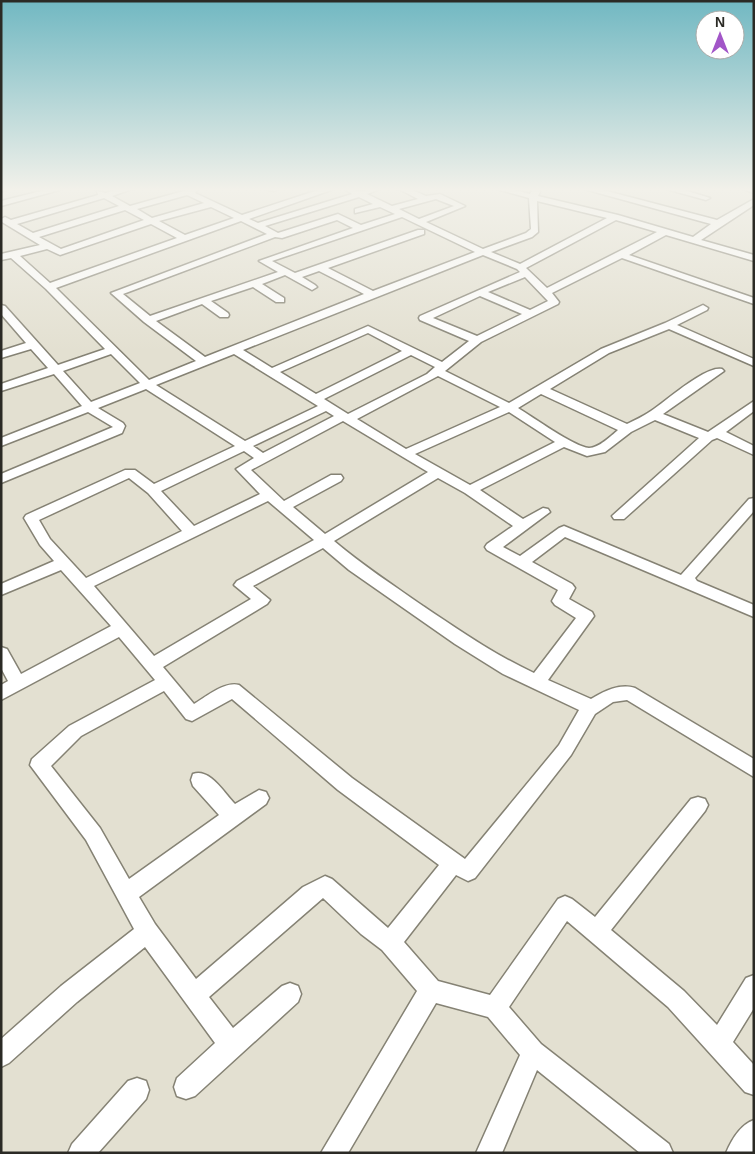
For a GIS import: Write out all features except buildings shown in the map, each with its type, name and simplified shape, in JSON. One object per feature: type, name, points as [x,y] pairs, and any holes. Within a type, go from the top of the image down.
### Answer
[{"type":"street","points":[[43,243],[60,252],[87,243]]},
{"type":"street","points":[[49,287],[174,243]]},
{"type":"street","points":[[203,361],[148,320],[116,293],[255,243]]},
{"type":"street","points":[[293,243],[304,248]]},
{"type":"street","points":[[312,287],[264,261],[318,243]]},
{"type":"street","points":[[148,320],[254,283],[320,268],[391,243]]},
{"type":"street","points":[[462,243],[524,270],[554,302],[477,340],[440,369],[243,469],[322,542],[354,566],[461,640],[509,669],[585,704],[589,709]]},
{"type":"street","points":[[1,442],[148,385],[371,294],[506,243]]},
{"type":"street","points":[[477,340],[424,318],[524,270],[568,243]]},
{"type":"street","points":[[546,292],[645,243]]},
{"type":"street","points":[[700,243],[754,258]]},
{"type":"street","points":[[7,256],[48,246]]},
{"type":"street","points":[[742,255],[754,246]]},
{"type":"street","points":[[7,256],[49,287],[148,385],[247,446],[263,458]]},
{"type":"street","points":[[621,256],[754,301]]},
{"type":"street","points":[[320,268],[371,294]]},
{"type":"street","points":[[254,283],[280,300]]},
{"type":"street","points":[[480,292],[531,314]]},
{"type":"street","points":[[204,301],[224,315]]},
{"type":"street","points":[[1,308],[90,408],[119,426],[118,430],[1,479]]},
{"type":"street","points":[[405,454],[509,407],[605,352],[669,325],[703,308]]},
{"type":"street","points":[[669,325],[754,363]]},
{"type":"street","points":[[272,372],[368,329],[509,407],[564,442],[580,450],[593,452],[601,449],[628,429],[654,415],[704,378],[718,371]]},
{"type":"street","points":[[1,355],[34,344]]},
{"type":"street","points":[[234,349],[405,454],[470,490],[522,525]]},
{"type":"street","points":[[1,388],[113,350]]},
{"type":"street","points":[[153,490],[247,446],[410,351]]},
{"type":"street","points":[[541,389],[628,429]]},
{"type":"street","points":[[619,516],[713,435],[754,405]]},
{"type":"street","points":[[654,415],[754,451]]},
{"type":"street","points":[[470,490],[564,442]]},
{"type":"street","points":[[191,532],[153,490],[130,472],[31,518],[44,542],[122,628],[192,714],[233,690],[345,784],[453,863],[468,871],[564,750],[589,709],[609,696],[629,693],[752,765]]},
{"type":"street","points":[[152,665],[262,600],[242,585],[322,542],[438,472]]},
{"type":"street","points":[[283,507],[336,478]]},
{"type":"street","points":[[84,586],[269,495]]},
{"type":"street","points":[[692,585],[687,578],[754,502]]},
{"type":"street","points":[[536,682],[586,616],[560,601],[567,588],[492,547],[543,512]]},
{"type":"street","points":[[522,563],[564,531],[754,611]]},
{"type":"street","points":[[1,590],[63,563]]},
{"type":"street","points":[[1,693],[122,628]]},
{"type":"street","points":[[1,653],[18,683]]},
{"type":"street","points":[[166,682],[75,731],[39,765],[93,834],[147,932],[231,1045]]},
{"type":"street","points":[[200,780],[233,816]]},
{"type":"street","points":[[126,894],[259,798]]},
{"type":"street","points":[[596,932],[698,805]]},
{"type":"street","points":[[390,942],[453,863]]},
{"type":"street","points":[[194,995],[310,894],[325,886],[369,927],[390,942],[430,990],[495,1008],[533,1052],[660,1153]]},
{"type":"street","points":[[495,1008],[565,906],[676,999],[754,1083]]},
{"type":"street","points":[[1,1056],[69,994],[147,932]]},
{"type":"street","points":[[719,1044],[754,986]]},
{"type":"street","points":[[334,1153],[430,990]]},
{"type":"street","points":[[186,1087],[290,994]]},
{"type":"street","points":[[489,1153],[533,1052]]},
{"type":"street","points":[[81,1153],[137,1090]]},
{"type":"street","points":[[739,1153],[754,1132]]}]
